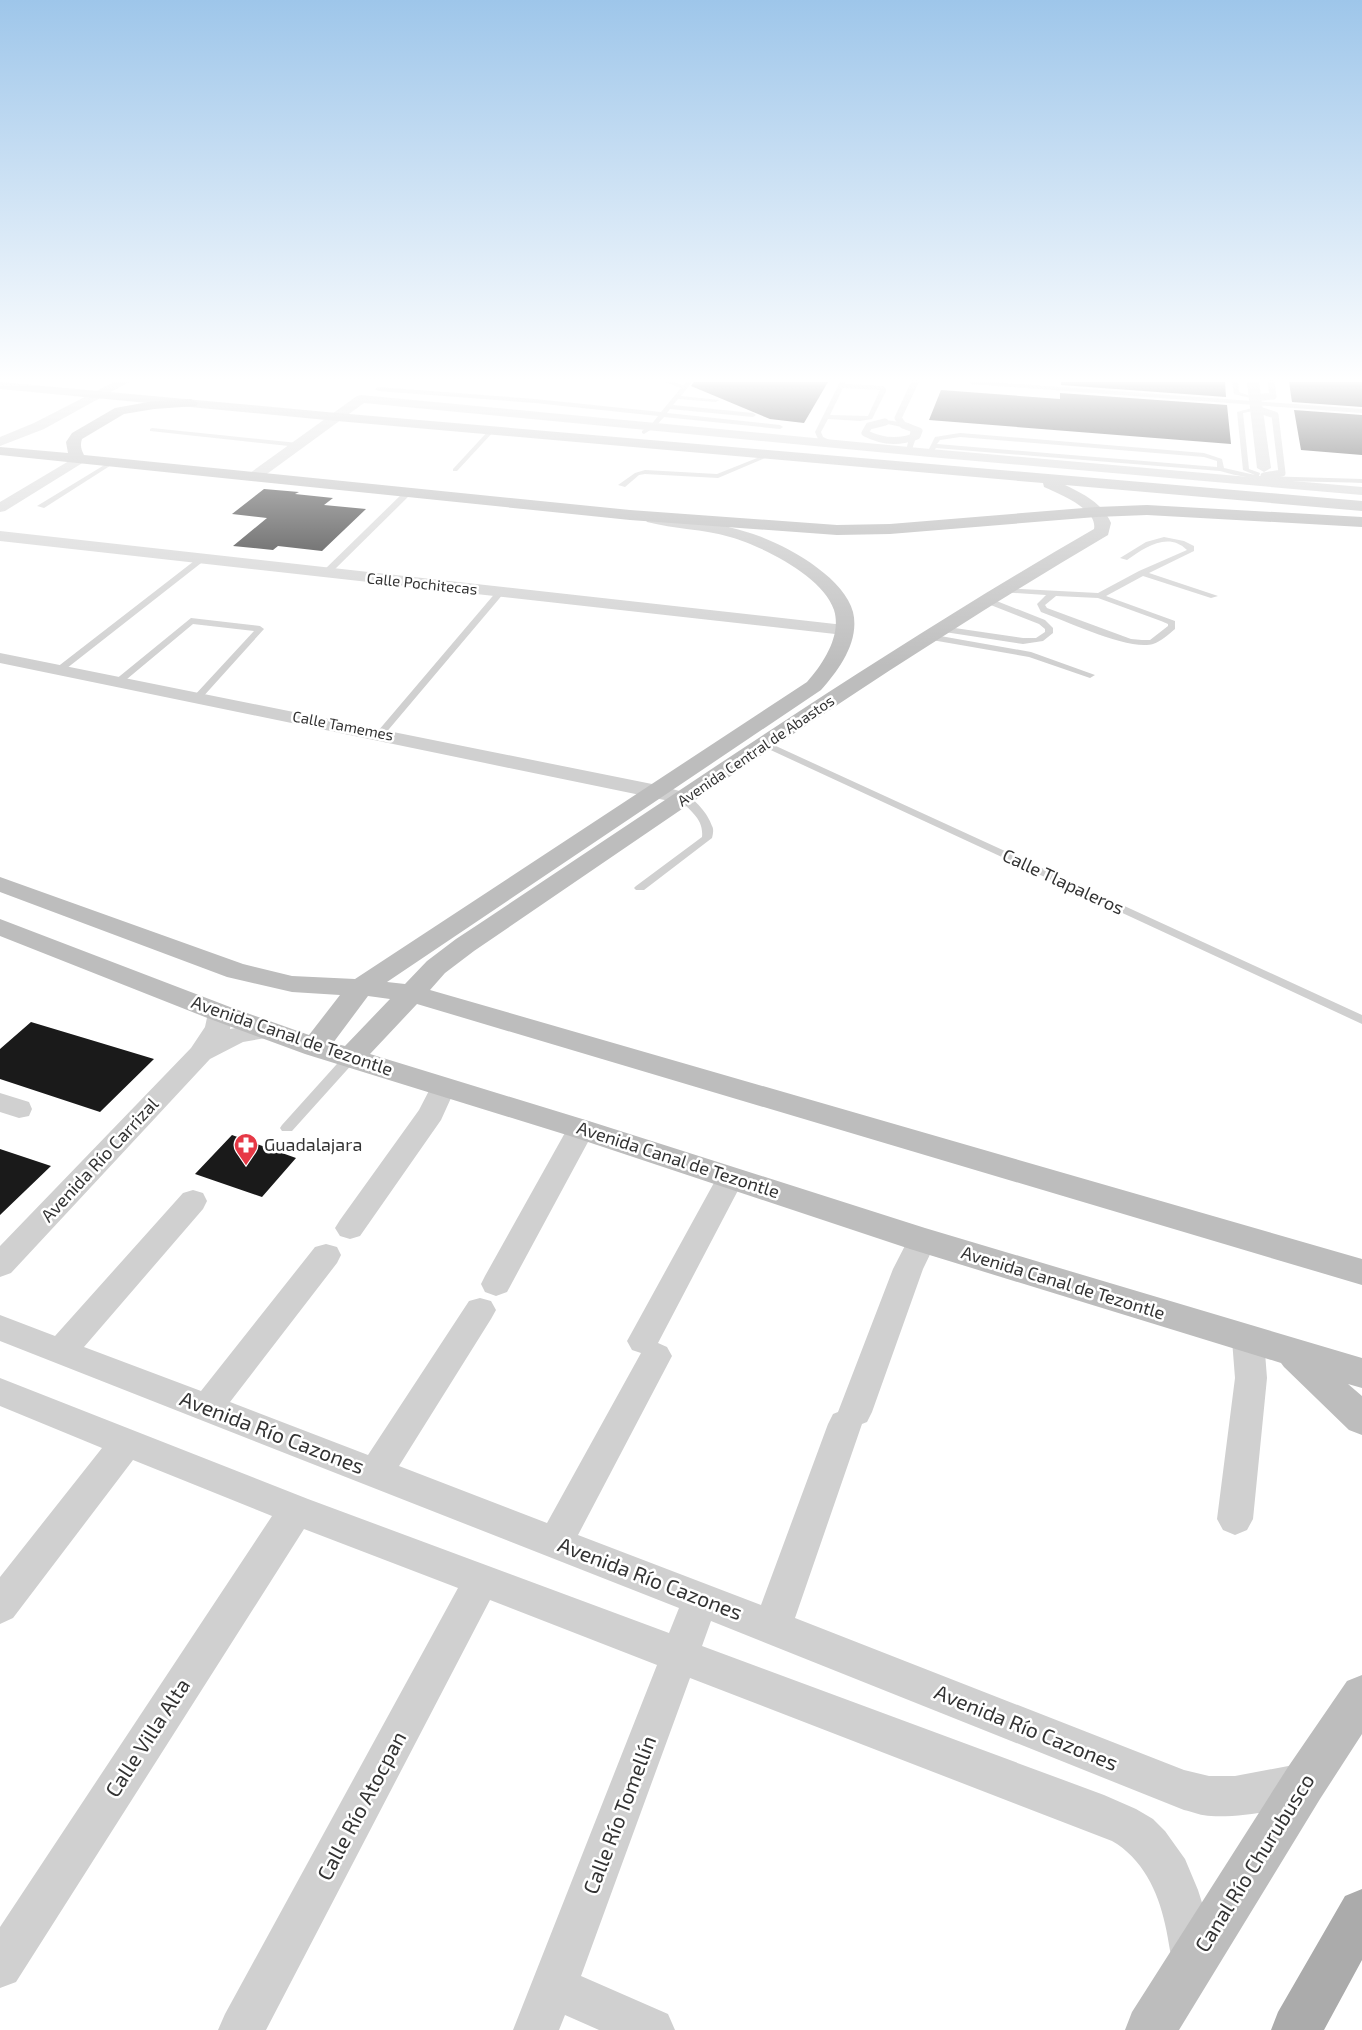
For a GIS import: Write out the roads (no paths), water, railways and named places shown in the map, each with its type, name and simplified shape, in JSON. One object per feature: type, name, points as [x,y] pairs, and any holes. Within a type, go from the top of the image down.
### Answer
[{"type":"main road","points":[[262,477],[630,515],[837,530],[965,524],[1096,512],[1147,510],[1362,522]]},
{"type":"main road","points":[[1026,477],[1362,506]]},
{"type":"main road","points":[[1026,477],[1067,491],[1080,498],[1096,512]]},
{"type":"main road","name":"Avenida Central de Abastos","points":[[350,1058],[436,967],[464,945],[765,744],[993,595],[1102,531],[1105,526],[1104,520],[1096,512]]},
{"type":"main road","name":"Avenida Central de Abastos","points":[[315,1047],[361,987],[814,686],[831,666],[844,630],[843,609],[827,584],[787,555],[747,537],[703,526],[630,515]]},
{"type":"main road","points":[[0,884],[236,971],[292,984],[326,987],[361,987],[410,993],[1362,1272]]},
{"type":"main road","name":"Avenida Canal de Tezontle","points":[[0,927],[220,1013],[315,1047],[581,1129],[922,1240],[1362,1374]]},
{"type":"main road","points":[[1293,1354],[1362,1419]]},
{"type":"main road","name":"Canal Río Churubusco","points":[[1150,2030],[1304,1783],[1362,1696]]},
{"type":"main road","points":[[1296,2030],[1362,1913]]},
{"type":"street","points":[[0,508],[50,477]]},
{"type":"street","points":[[1209,477],[1362,492]]},
{"type":"street","name":"Calle Pochitecas","points":[[0,536],[326,574],[844,630]]},
{"type":"street","name":"Calle Tamemes","points":[[0,658],[381,734],[684,798]]},
{"type":"street","name":"Avenida Río Carrizal","points":[[0,1265],[200,1054],[218,1028],[220,1013]]},
{"type":"street","name":"Avenida Río Carrizal","points":[[200,1054],[237,1035],[268,1030]]},
{"type":"street","points":[[350,1228],[431,1113],[443,1087]]},
{"type":"street","points":[[375,1474],[488,1297],[581,1129]]},
{"type":"street","points":[[555,1543],[731,1177]]},
{"type":"street","points":[[60,1352],[193,1202]]},
{"type":"street","points":[[773,1627],[787,1583],[850,1418],[908,1269],[922,1240]]},
{"type":"street","points":[[207,1408],[326,1255]]},
{"type":"street","name":"Avenida Río Cazones","points":[[0,1328],[773,1627],[1184,1790],[1210,1796],[1235,1796],[1304,1783]]},
{"type":"street","points":[[1235,1520],[1251,1378],[1248,1340]]},
{"type":"street","points":[[0,1392],[296,1510],[1104,1816],[1138,1834],[1155,1852],[1168,1873],[1182,1902],[1190,1932],[1193,1962]]},
{"type":"street","points":[[0,1606],[126,1442]]},
{"type":"street","name":"Calle Villa Alta","points":[[0,1966],[296,1510]]},
{"type":"street","name":"Calle Río Atocpan","points":[[241,2030],[481,1580]]},
{"type":"street","name":"Calle Río Tomellín","points":[[536,2030],[554,1988],[701,1599]]},
{"type":"street","points":[[554,1988],[652,2030]]},
{"type":"lane","points":[[41,506],[89,477]]},
{"type":"lane","points":[[622,485],[633,477]]},
{"type":"lane","points":[[1255,477],[1292,480],[1362,480]]},
{"type":"lane","points":[[326,574],[409,492]]},
{"type":"lane","points":[[1099,596],[1142,573],[1190,551],[1191,548],[1184,543],[1168,539],[1151,540],[1124,558]]},
{"type":"lane","points":[[59,670],[201,560]]},
{"type":"lane","points":[[1142,573],[1214,596]]},
{"type":"lane","points":[[381,734],[500,593]]},
{"type":"lane","points":[[993,595],[1053,594],[1099,596],[1164,619],[1172,623],[1172,626],[1152,642],[1129,641],[1044,610],[1042,604],[1053,594]]},
{"type":"lane","points":[[935,633],[1034,641],[1044,638],[1049,633],[1049,628],[1042,622],[993,595]]},
{"type":"lane","points":[[118,682],[192,621],[260,629],[198,697]]},
{"type":"lane","points":[[935,633],[1031,655],[1090,675]]},
{"type":"lane","name":"Calle Tlapaleros","points":[[765,744],[1362,1020]]},
{"type":"lane","points":[[640,888],[707,838],[708,828],[698,811],[684,798]]},
{"type":"lane","points":[[287,1128],[350,1058]]},
{"type":"place","name":"Guadalajara","points":[[246,1166]]}]
